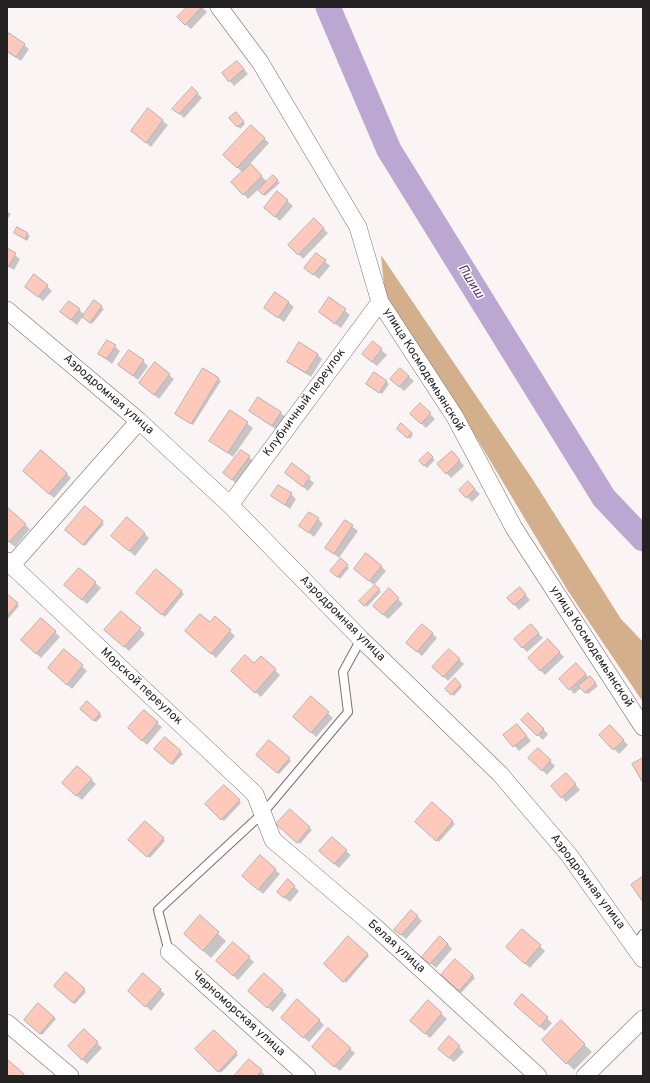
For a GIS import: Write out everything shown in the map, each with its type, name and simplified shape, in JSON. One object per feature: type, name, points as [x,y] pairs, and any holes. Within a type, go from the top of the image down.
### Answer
[{"type":"street","name":"улица Космодемьянской","points":[[220,7],[260,62],[358,227],[380,302],[455,417],[514,528],[643,727]]},
{"type":"street","name":"Клубничный переулок","points":[[230,505],[380,302]]},
{"type":"street","name":"Аэродромная улица","points":[[7,310],[139,421],[230,505],[361,639],[500,774],[569,855],[640,947]]},
{"type":"street","points":[[9,563],[139,421]]},
{"type":"street","name":"Морской переулок","points":[[9,563],[255,794],[263,813]]},
{"type":"street","name":"Белая улица","points":[[263,813],[273,840],[375,927],[538,1076]]},
{"type":"street","name":"Черноморская улица","points":[[169,952],[307,1076]]},
{"type":"street","points":[[585,1076],[643,1019]]},
{"type":"street","points":[[7,1023],[70,1076]]},
{"type":"lane","points":[[169,952],[158,910],[263,813],[348,712],[343,672],[361,639]]},
{"type":"shaded area","points":[[381,255],[533,480],[621,619],[643,642],[643,702],[568,591],[467,422],[385,296]]},
{"type":"building","points":[[187,7],[202,7],[185,25],[177,17]]},
{"type":"building","points":[[9,33],[25,44],[16,57],[7,51],[7,37]]},
{"type":"building","points":[[237,61],[244,69],[229,82],[222,73]]},
{"type":"building","points":[[192,87],[198,93],[179,114],[172,109]]},
{"type":"building","points":[[148,108],[163,120],[146,143],[131,131]]},
{"type":"building","points":[[236,112],[244,122],[237,127],[229,118]]},
{"type":"building","points":[[251,125],[265,138],[237,168],[223,155]]},
{"type":"building","points":[[251,164],[262,176],[243,195],[231,182]]},
{"type":"building","points":[[273,175],[278,180],[263,195],[258,190]]},
{"type":"building","points":[[277,191],[288,200],[275,217],[264,208]]},
{"type":"building","points":[[314,218],[324,228],[298,255],[288,245]]},
{"type":"building","points":[[17,227],[28,233],[25,239],[14,233]]},
{"type":"building","points":[[7,248],[16,253],[9,266],[7,265]]},
{"type":"building","points":[[316,253],[326,260],[313,275],[304,268]]},
{"type":"building","points":[[34,274],[48,285],[38,297],[25,287]]},
{"type":"building","points":[[275,292],[289,302],[278,318],[264,308]]},
{"type":"building","points":[[329,297],[346,309],[335,324],[319,312]]},
{"type":"building","points":[[94,300],[102,306],[90,323],[82,317]]},
{"type":"building","points":[[69,301],[80,309],[71,320],[60,312]]},
{"type":"building","points":[[107,340],[116,345],[107,359],[98,354]]},
{"type":"building","points":[[373,341],[382,349],[372,362],[362,354]]},
{"type":"building","points":[[299,342],[318,354],[306,373],[287,362]]},
{"type":"building","points":[[129,350],[144,360],[133,376],[118,365]]},
{"type":"building","points":[[155,362],[170,374],[154,395],[139,383]]},
{"type":"building","points":[[203,368],[219,378],[191,424],[175,414]]},
{"type":"building","points":[[400,368],[409,376],[399,387],[390,379]]},
{"type":"building","points":[[374,372],[387,381],[379,393],[366,384]]},
{"type":"building","points":[[258,397],[281,412],[272,426],[249,411]]},
{"type":"building","points":[[420,403],[431,413],[421,424],[410,414]]},
{"type":"building","points":[[230,410],[248,422],[228,453],[209,441]]},
{"type":"building","points":[[401,423],[412,433],[407,438],[397,429]]},
{"type":"building","points":[[41,450],[67,473],[49,494],[23,471]]},
{"type":"building","points":[[241,450],[250,456],[232,480],[223,473]]},
{"type":"building","points":[[452,451],[460,460],[446,474],[437,464]]},
{"type":"building","points":[[428,452],[433,457],[424,466],[419,461]]},
{"type":"building","points":[[292,463],[310,477],[303,487],[285,473]]},
{"type":"building","points":[[468,481],[475,489],[466,498],[459,490]]},
{"type":"building","points":[[278,485],[292,493],[285,505],[271,496]]},
{"type":"building","points":[[85,506],[103,521],[83,545],[65,530]]},
{"type":"building","points":[[7,507],[26,524],[9,542],[7,540]]},
{"type":"building","points":[[309,512],[319,518],[309,533],[299,526]]},
{"type":"building","points":[[127,517],[145,533],[129,551],[111,536]]},
{"type":"building","points":[[345,520],[353,525],[334,554],[325,548]]},
{"type":"building","points":[[366,553],[382,566],[369,581],[354,569]]},
{"type":"building","points":[[341,558],[348,565],[337,577],[330,571]]},
{"type":"building","points":[[79,568],[96,582],[82,600],[64,585]]},
{"type":"building","points":[[156,569],[182,591],[162,615],[136,593]]},
{"type":"building","points":[[375,585],[380,589],[364,606],[359,601]]},
{"type":"building","points":[[520,587],[526,595],[514,605],[507,598]]},
{"type":"building","points":[[389,588],[399,598],[383,615],[373,606]]},
{"type":"building","points":[[7,594],[18,603],[7,616]]},
{"type":"building","points":[[121,611],[141,628],[124,647],[104,630]]},
{"type":"building","points":[[200,614],[210,622],[215,616],[231,630],[211,654],[185,631]]},
{"type":"building","points":[[41,618],[56,631],[36,654],[21,640]]},
{"type":"building","points":[[422,624],[433,633],[417,652],[406,643]]},
{"type":"building","points":[[531,624],[539,633],[522,648],[514,639]]},
{"type":"building","points":[[548,639],[560,652],[540,671],[528,658]]},
{"type":"building","points":[[64,649],[83,665],[67,685],[48,668]]},
{"type":"building","points":[[449,649],[460,659],[443,677],[432,667]]},
{"type":"building","points":[[245,655],[254,663],[261,656],[276,669],[255,693],[231,671]]},
{"type":"building","points":[[576,663],[586,674],[569,690],[559,679]]},
{"type":"building","points":[[590,676],[596,683],[585,693],[578,686]]},
{"type":"building","points":[[455,678],[461,685],[451,695],[445,689]]},
{"type":"building","points":[[311,696],[329,712],[311,733],[293,717]]},
{"type":"building","points":[[87,701],[100,713],[94,721],[80,709]]},
{"type":"building","points":[[144,710],[158,722],[142,741],[128,728]]},
{"type":"building","points":[[528,713],[544,729],[537,736],[521,720]]},
{"type":"building","points":[[517,724],[527,736],[513,747],[503,735]]},
{"type":"building","points":[[610,725],[624,740],[613,750],[599,735]]},
{"type":"building","points":[[165,737],[181,751],[171,764],[154,749]]},
{"type":"building","points":[[269,740],[290,758],[277,773],[256,755]]},
{"type":"building","points":[[538,748],[551,760],[542,771],[528,758]]},
{"type":"building","points":[[643,758],[643,783],[632,764]]},
{"type":"building","points":[[77,766],[92,779],[76,796],[62,783]]},
{"type":"building","points":[[566,773],[576,784],[561,798],[551,786]]},
{"type":"building","points":[[224,785],[240,800],[221,820],[205,804]]},
{"type":"building","points":[[432,802],[453,821],[436,841],[415,822]]},
{"type":"building","points":[[290,809],[310,827],[297,843],[276,824]]},
{"type":"building","points":[[145,821],[164,838],[147,857],[128,840]]},
{"type":"building","points":[[332,837],[347,850],[334,864],[319,851]]},
{"type":"building","points":[[260,855],[276,869],[258,890],[242,876]]},
{"type":"building","points":[[642,877],[643,879],[643,902],[631,885]]},
{"type":"building","points":[[288,879],[295,886],[284,898],[277,892]]},
{"type":"building","points":[[411,910],[418,916],[401,935],[394,930]]},
{"type":"building","points":[[200,915],[219,932],[203,951],[184,934]]},
{"type":"building","points":[[522,929],[541,945],[525,964],[506,947]]},
{"type":"building","points":[[348,936],[368,954],[343,982],[324,964]]},
{"type":"building","points":[[440,936],[448,944],[430,964],[422,957]]},
{"type":"building","points":[[233,942],[250,957],[233,976],[216,961]]},
{"type":"building","points":[[455,959],[473,975],[459,991],[441,975]]},
{"type":"building","points":[[66,972],[85,989],[73,1003],[54,986]]},
{"type":"building","points":[[143,973],[161,989],[145,1007],[128,991]]},
{"type":"building","points":[[264,973],[283,990],[267,1008],[248,991]]},
{"type":"building","points":[[522,994],[548,1017],[540,1027],[514,1004]]},
{"type":"building","points":[[297,999],[320,1020],[303,1038],[281,1018]]},
{"type":"building","points":[[428,1000],[442,1013],[425,1034],[410,1021]]},
{"type":"building","points":[[38,1003],[54,1017],[40,1034],[24,1020]]},
{"type":"building","points":[[561,1020],[585,1044],[566,1064],[542,1040]]},
{"type":"building","points":[[328,1028],[351,1048],[334,1067],[312,1047]]},
{"type":"building","points":[[84,1029],[98,1042],[82,1060],[68,1046]]},
{"type":"building","points":[[214,1030],[237,1052],[218,1072],[195,1049]]},
{"type":"building","points":[[449,1036],[460,1046],[449,1058],[438,1049]]},
{"type":"building","points":[[249,1059],[262,1070],[257,1076],[234,1076]]},
{"type":"building","points":[[8,1060],[24,1074],[23,1076],[7,1076]]},
{"type":"waterway","name":"Пшиш","points":[[328,7],[389,150],[604,498],[643,539]]}]
